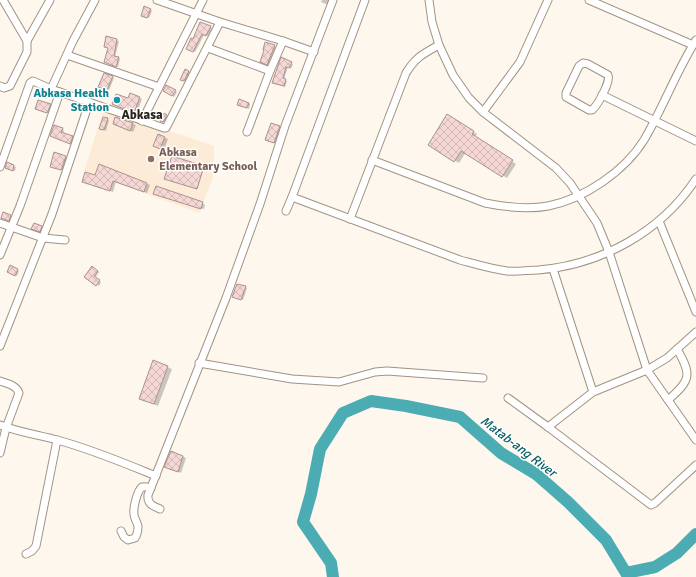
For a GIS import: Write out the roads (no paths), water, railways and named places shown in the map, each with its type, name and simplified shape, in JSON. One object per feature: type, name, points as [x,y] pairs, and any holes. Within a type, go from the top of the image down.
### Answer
[{"type":"street","points":[[0,86],[8,88],[12,83],[27,52],[27,41],[4,0]]},
{"type":"street","points":[[27,41],[50,0]]},
{"type":"street","points":[[51,89],[95,0]]},
{"type":"street","points":[[157,0],[220,22],[283,40],[314,52]]},
{"type":"street","points":[[142,121],[203,0]]},
{"type":"street","points":[[160,509],[149,504],[147,499],[199,363],[226,298],[260,204],[283,132],[333,0]]},
{"type":"street","points":[[286,211],[365,0]]},
{"type":"street","points":[[429,0],[432,22],[439,45],[453,75],[469,98],[483,112],[547,161],[570,182],[597,224],[609,252],[647,370],[696,440]]},
{"type":"street","points":[[483,112],[520,62],[548,0]]},
{"type":"street","points":[[372,160],[485,203],[518,208],[548,206],[566,201],[604,181],[625,163],[641,144],[694,43],[589,0]]},
{"type":"street","points":[[0,167],[3,150],[30,84],[33,81],[89,103],[166,128],[220,22]]},
{"type":"street","points":[[246,132],[283,40]]},
{"type":"street","points":[[350,219],[410,67],[419,55],[439,45]]},
{"type":"street","points":[[208,48],[270,71]]},
{"type":"street","points":[[67,55],[159,87]]},
{"type":"street","points":[[588,64],[608,74],[609,81],[602,95],[595,108],[592,110],[588,110],[566,97],[566,93],[579,66],[588,64]]},
{"type":"street","points":[[0,255],[20,206],[60,92]]},
{"type":"street","points":[[602,95],[696,141]]},
{"type":"street","points":[[0,346],[43,238],[89,103]]},
{"type":"street","points":[[292,197],[460,260],[480,266],[508,271],[553,269],[572,265],[619,248],[659,221],[678,203],[696,179]]},
{"type":"street","points":[[659,221],[696,312]]},
{"type":"street","points":[[0,223],[43,238],[65,240]]},
{"type":"street","points":[[553,269],[594,392]]},
{"type":"street","points":[[548,427],[594,392],[647,370],[667,358],[696,332]]},
{"type":"street","points":[[668,400],[684,385],[687,375],[686,365],[677,349]]},
{"type":"street","points":[[199,363],[292,378],[339,382],[376,372],[387,371],[483,378]]},
{"type":"street","points":[[0,382],[17,388],[19,393],[3,426],[0,453]]},
{"type":"street","points":[[508,398],[651,505],[696,465]]},
{"type":"street","points":[[3,426],[58,440],[156,476]]},
{"type":"street","points":[[26,554],[32,551],[36,546],[58,440]]},
{"type":"street","points":[[121,531],[124,537],[128,540],[135,538],[138,526],[133,508],[141,488],[151,488]]},
{"type":"waterway","name":"Matab-ang River","points":[[333,577],[331,563],[303,522],[311,494],[320,449],[343,413],[371,401],[406,406],[460,417],[501,453],[536,474],[568,502],[606,540],[626,573],[655,567],[677,553],[696,534]]},
{"type":"place","name":"Abkasa Health Station","points":[[117,100]]},
{"type":"place","name":"Abkasa Elementary School","points":[[151,159]]},
{"type":"district","name":"Abkasa","points":[[142,114]]}]
